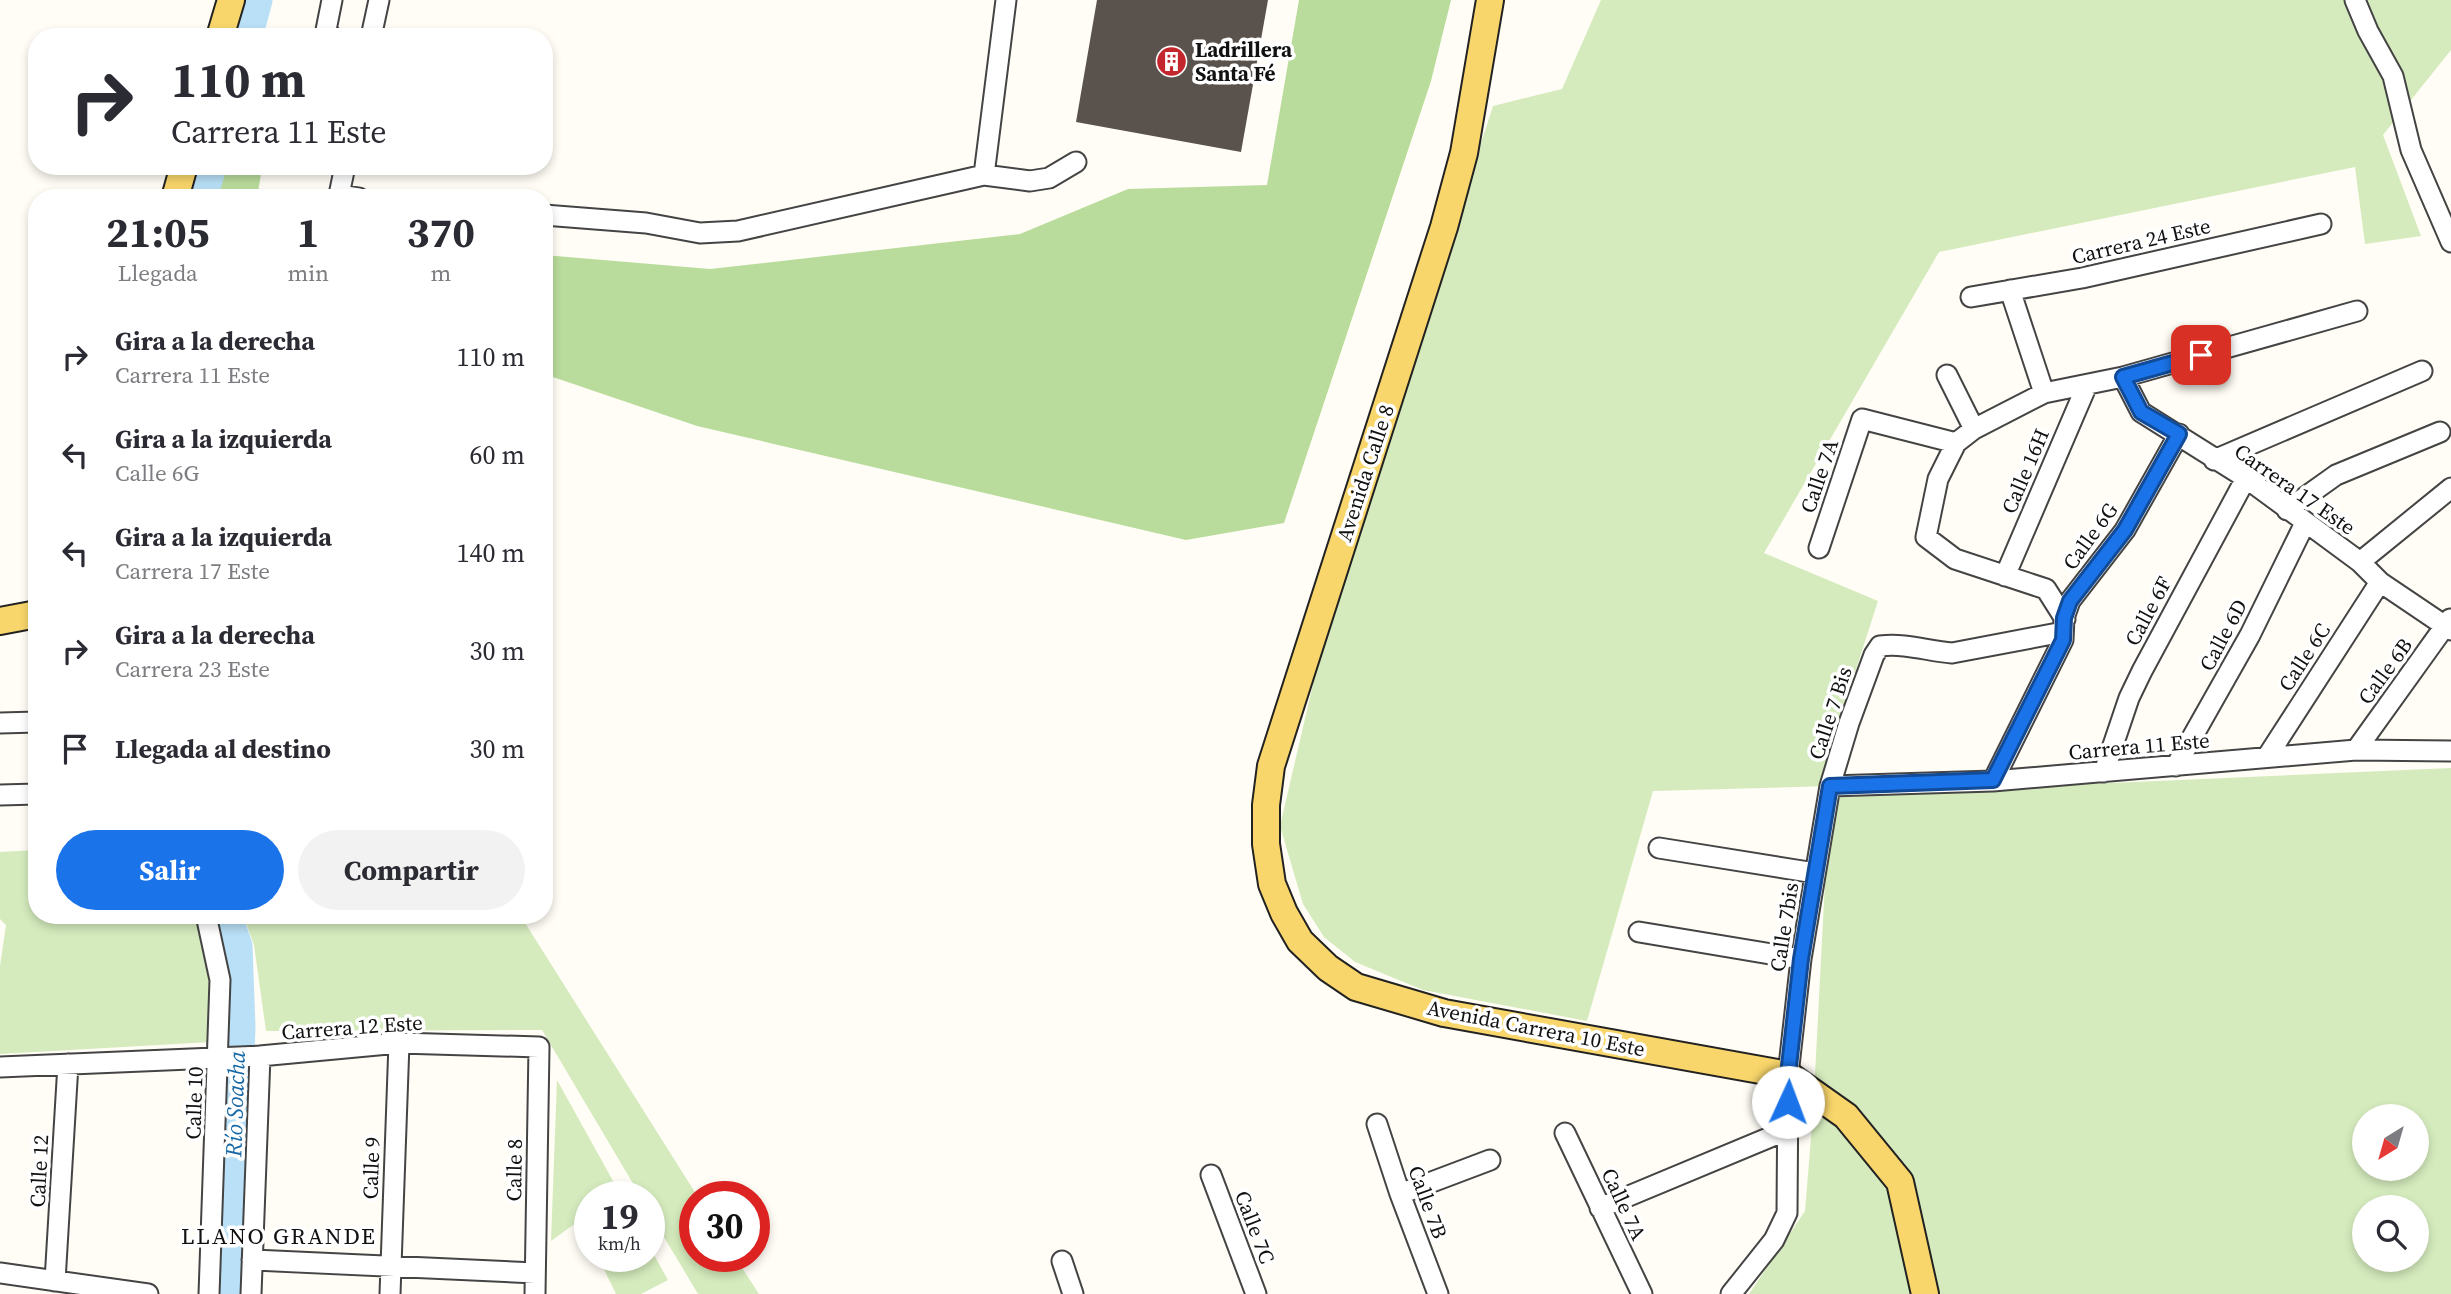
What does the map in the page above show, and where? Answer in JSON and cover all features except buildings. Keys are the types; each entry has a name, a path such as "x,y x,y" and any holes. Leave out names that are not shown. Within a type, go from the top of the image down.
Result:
{"main road":[{"path":"223,28 231,0"},
{"name":"Avenida Calle 8","path":"1300,941 1272,884 1266,844 1266,805 1271,766 1444,227 1464,153 1490,0"},
{"path":"0,621 28,616"},
{"name":"Avenida Carrera 10 Este","path":"1300,941 1328,968 1356,987 1444,1013 1788,1075"},
{"path":"1788,1075 1846,1116 1900,1182 1925,1294"}],"street":[{"path":"327,28 332,0"},
{"path":"373,28 379,0"},
{"path":"984,175 1006,0"},
{"path":"2355,0 2368,32 2393,76 2411,150 2443,204 2451,242"},
{"path":"553,216 646,223 700,233 738,231 984,175 1030,181 1049,178 1076,162"},
{"name":"Carrera 24 Este","path":"1971,297 2082,278 2321,224"},
{"path":"2010,290 2044,393"},
{"path":"2064,625 2046,589 1955,559 1926,537 1938,479 1956,443 1974,429 2044,393 2123,377 2357,311"},
{"path":"2214,460 2422,371"},
{"path":"1947,375 1974,429"},
{"name":"Carrera 17 Este","path":"2123,377 2141,412 2246,478 2360,562 2380,582 2449,625"},
{"name":"Calle 16H","path":"2005,576 2087,386"},
{"name":"Calle 7A","path":"1819,548 1862,419 1956,443"},
{"path":"2287,510 2336,475 2440,432"},
{"name":"Calle 6G","path":"1993,780 2063,640 2070,601 2125,530 2179,434"},
{"name":"Calle 6F","path":"2104,772 2129,698 2142,671 2246,478"},
{"path":"2360,562 2451,488"},
{"name":"Calle 6D","path":"2176,766 2250,635 2305,523"},
{"name":"Calle 6C","path":"2267,757 2380,582"},
{"name":"Calle 7 Bis","path":"1830,786 1849,723 1874,655 1880,646 1928,648 1952,653 2064,625"},
{"name":"Calle 6B","path":"2356,750 2449,625"},
{"path":"0,723 28,722"},
{"name":"Carrera 11 Este","path":"1830,786 1993,780 2356,750 2451,751"},
{"name":"Calle 7bis","path":"1788,1075 1801,959 1830,786"},
{"path":"0,795 28,794"},
{"path":"1659,848 1815,873"},
{"name":"Calle 10","path":"208,924 219,980 221,1058 209,1294"},
{"path":"1639,932 1801,959"},
{"name":"Carrera 12 Este","path":"0,1067 221,1058 399,1044 539,1047"},
{"name":"Calle 9","path":"390,1294 399,1044"},
{"name":"Calle 8","path":"535,1294 539,1047"},
{"path":"251,1294 255,1056"},
{"name":"Calle 12","path":"55,1281 68,1064"},
{"path":"1731,1294 1774,1240 1787,1213 1788,1075"},
{"name":"Calle 7B","path":"1377,1125 1438,1294"},
{"path":"1600,1208 1787,1130"},
{"name":"Calle 7A","path":"1565,1133 1642,1294"},
{"path":"1400,1194 1490,1160"},
{"name":"Calle 7C","path":"1211,1175 1256,1294"},
{"path":"252,1260 535,1273"},
{"path":"1062,1261 1073,1294"},
{"path":"0,1273 148,1294"}],"green space":[{"path":"1299,0 1451,0 1431,81 1284,523 1186,540 697,426 553,377 553,256 710,269 1020,234 1128,189 1267,185"},
{"path":"1601,0 2451,0 2451,50 2383,135 2421,236 2365,244 2355,167 1939,252 1764,553 1878,601 1825,766 1841,795 2451,768 2451,1294 1749,1294 1805,1211 1813,1113 1830,786 1653,791 1587,1021 1423,990 1355,962 1324,937 1303,904 1280,826 1331,607 1493,106 1562,89"},
{"path":"209,175 261,175 258,189 205,189"},
{"path":"28,850 28,924 200,924 211,984 211,1042 0,1054 0,966 6,925 0,919 0,852"},
{"path":"213,924 241,924 249,944 255,1058 248,1294 220,1294 228,1057"},
{"path":"246,924 526,924 688,1181 679,1181 679,1262 665,1239 665,1181 632,1181 542,1030 266,1031 254,945"},
{"path":"557,1080 613,1181 574,1181 574,1224 551,1241"},
{"path":"605,1272 664,1272 668,1280 641,1294 616,1294"},
{"path":"685,1272 745,1272 759,1294 698,1294"}],"waterway":[{"name":"Río Soacha","path":"247,28 255,0"},
{"name":"Río Soacha","path":"203,189 206,175"},
{"name":"Río Soacha","path":"227,924 235,946 238,1027 227,1294"}],"place":[{"name":"Ladrillera Santa Fé","path":"1172,61"}],"district":[{"name":"LLANO GRANDE","path":"279,1236"}],"route":[{"path":"1788,1102 1788,1075 1801,959 1830,786 1993,780 2063,640 2064,618 2070,601 2125,530 2179,434 2141,412 2123,377 2201,355"}]}
